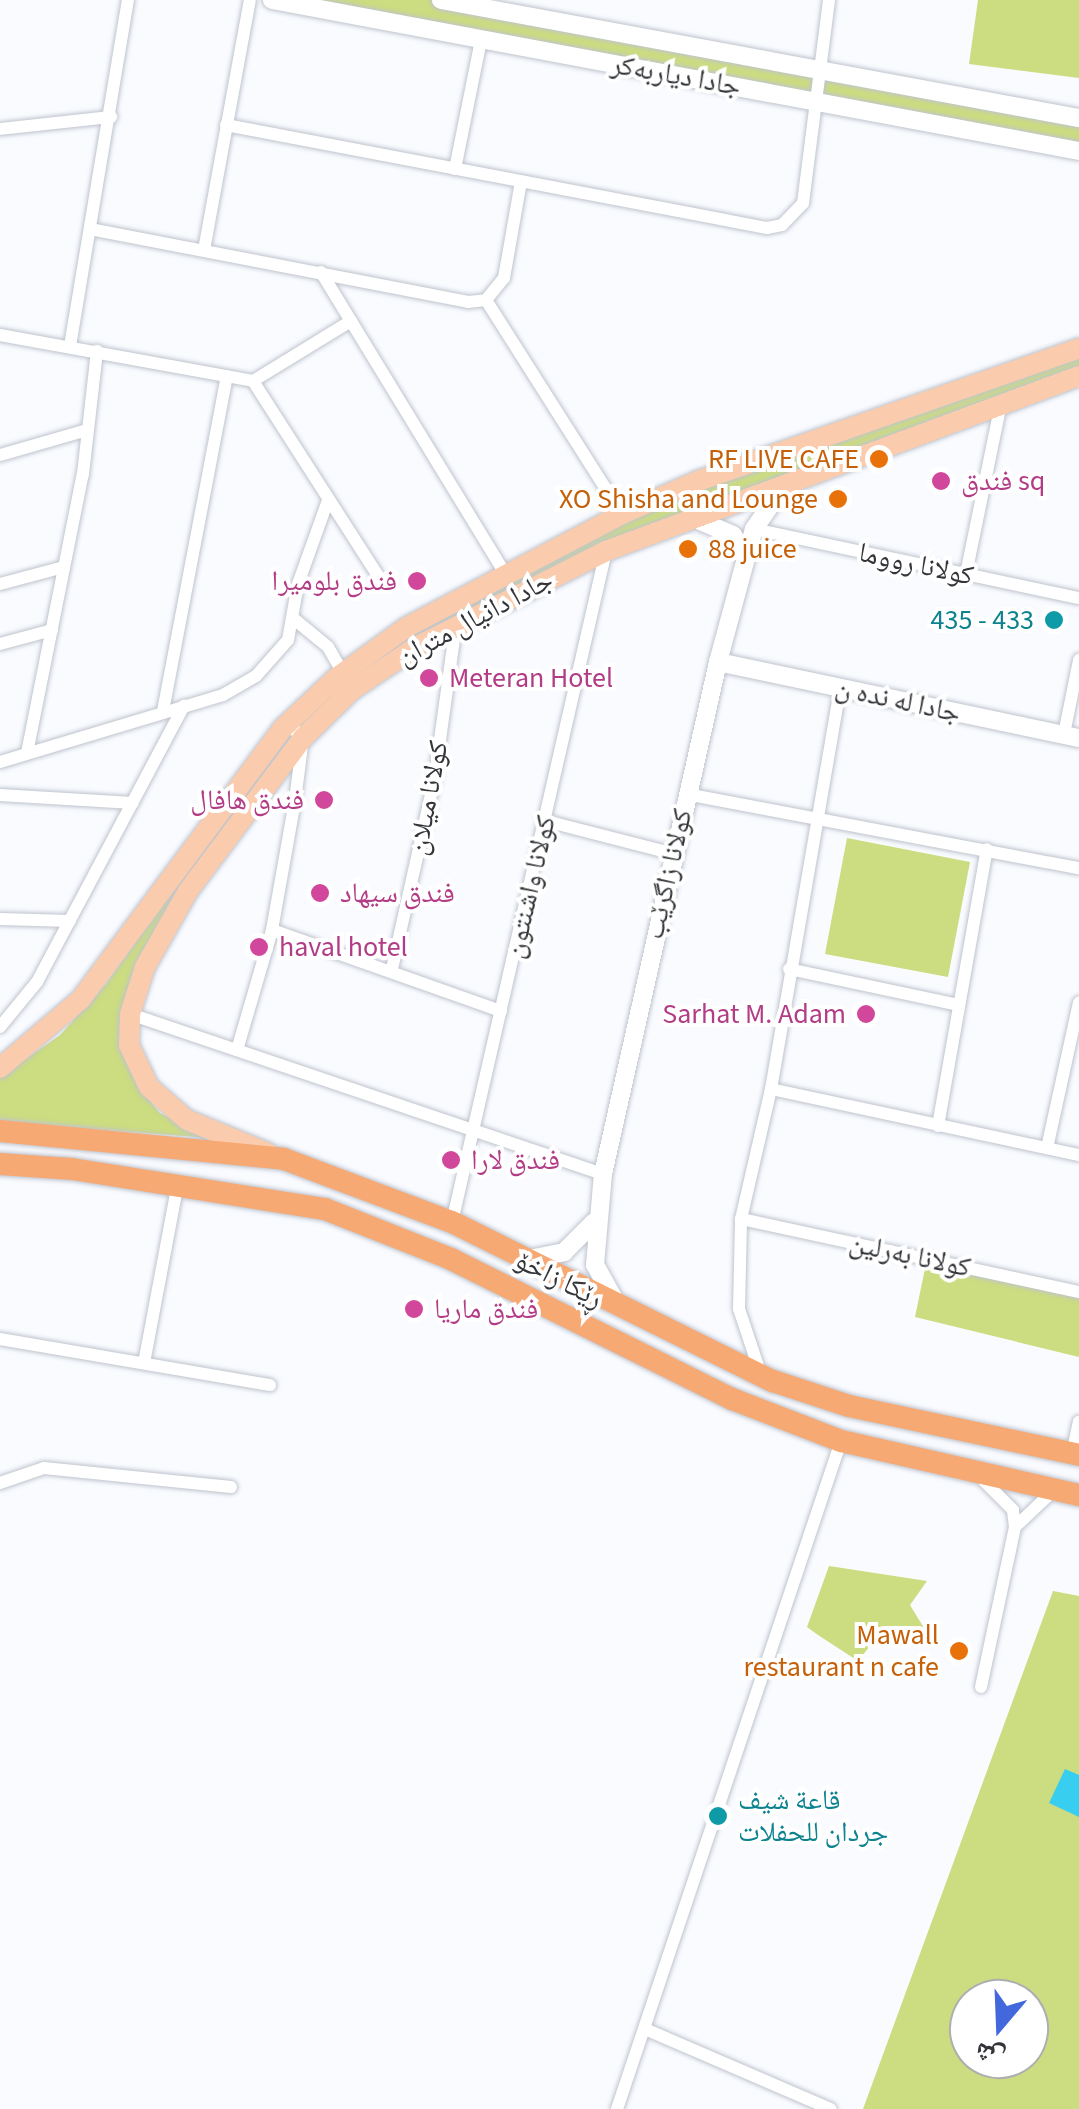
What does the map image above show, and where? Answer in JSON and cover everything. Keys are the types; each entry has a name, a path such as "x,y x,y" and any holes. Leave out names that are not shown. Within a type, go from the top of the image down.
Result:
{"highway":[{"name":"ڕێکا زاخۆ","path":"0,1130 284,1159 452,1222 762,1375 850,1406 1075,1454"},
{"name":"ڕێکا زاخۆ","path":"0,1164 178,1183 325,1209 451,1259 732,1400 841,1441 1052,1492 1079,1495"}],"main road":[{"name":"جادا دیاربه‌كر","path":"272,0 1079,151"},
{"name":"جادا دیاربه‌كر","path":"441,0 523,6 820,72 1079,118"},
{"name":"جادا دانيال متران","path":"284,1159 187,1120 149,1088 129,1046 130,1014 145,967 188,891 296,731 342,673 406,627 622,514 763,455 1079,348"},
{"name":"جادا دانيال متران","path":"0,1068 81,999 224,799 296,731 352,690 456,625 606,551 1079,376"},
{"name":"كولانا زاگرێب","path":"618,1304 594,1266 594,1222 603,1174 671,853 718,662 754,529 785,484"},
{"path":"693,518 733,535 746,559"},
{"name":"جادا له نده ن","path":"718,662 1072,736"},
{"path":"526,1259 564,1252 594,1222"}],"street":[{"path":"70,346 128,0"},
{"path":"204,250 250,0"},
{"path":"226,126 767,228 782,225 803,202 830,0"},
{"path":"455,169 481,40"},
{"path":"0,129 111,117"},
{"path":"90,229 468,302 486,300 504,278 521,182"},
{"path":"320,272 506,574"},
{"path":"486,300 622,514"},
{"path":"0,335 254,381 351,321"},
{"path":"27,753 64,567 97,350"},
{"path":"163,711 226,376"},
{"path":"254,381 381,580"},
{"path":"966,574 1002,402"},
{"path":"0,455 87,430"},
{"path":"0,762 224,695 256,676 282,650 294,618 298,584 328,500"},
{"name":"كولانا رووما","path":"754,529 1079,598"},
{"name":"كولانا واشنتون","path":"452,1222 477,1131 606,551"},
{"path":"0,584 64,567"},
{"path":"294,618 318,636 342,673"},
{"name":"كولانا ميلان","path":"392,969 434,776 456,625"},
{"path":"0,644 52,630"},
{"path":"1072,736 1079,660"},
{"path":"762,1375 739,1310 740,1219 770,1089 840,688"},
{"path":"0,1028 28,997 184,706"},
{"path":"237,1050 272,930 296,731"},
{"path":"686,794 817,815 1079,868"},
{"path":"0,795 134,803"},
{"path":"546,822 671,853"},
{"path":"938,1126 987,849"},
{"path":"0,919 70,921"},
{"path":"272,930 392,969 501,1012"},
{"path":"789,969 959,1005"},
{"path":"1046,1148 1079,1002"},
{"path":"130,1014 603,1174"},
{"path":"770,1089 1079,1155"},
{"path":"144,1363 178,1183"},
{"name":"كولانا بەرلین","path":"740,1219 1079,1292"},
{"path":"0,1338 270,1385"},
{"path":"1075,1454 1079,1422"},
{"path":"616,2109 841,1441"},
{"path":"0,1483 44,1468 231,1487"},
{"path":"969,1472 998,1488 1015,1527"},
{"path":"981,1687 1015,1527 1052,1492"},
{"path":"645,2029 831,2109"}],"green space":[{"path":"273,0 441,0 1079,118 1079,151"},
{"path":"978,0 1079,0 1079,78 969,64"},
{"path":"1079,350 1079,375 774,485 409,648 303,735 291,723 384,646 667,497"},
{"path":"257,772 263,773 258,784 135,966 120,1033 139,1088 160,1113 210,1138 0,1122 0,1077 60,1035 106,984"},
{"path":"847,838 970,862 948,977 825,954"},
{"path":"927,1259 1079,1292 1079,1357 915,1317"},
{"path":"829,1566 927,1581 910,1605 924,1628 870,1646 858,1661 818,1635 807,1627"},
{"path":"1053,1591 1079,1596 1079,2109 863,2109"}],"water":[{"path":"1065,1769 1079,1775 1079,1817 1049,1803"}],"place":[{"name":"RF LIVE CAFE","path":"879,459"},
{"name":"فندق sq","path":"941,481"},
{"name":"XO Shisha and Lounge","path":"838,499"},
{"name":"88 juice","path":"688,549"},
{"name":"فندق بلوميرا","path":"417,581"},
{"name":"435 - 433","path":"1054,620"},
{"name":"Meteran Hotel","path":"429,678"},
{"name":"فندق هافال","path":"324,800"},
{"name":"فندق سيهاد","path":"320,893"},
{"name":"haval hotel","path":"259,947"},
{"name":"Sarhat M. Adam","path":"866,1014"},
{"name":"فندق لارا","path":"451,1160"},
{"name":"فندق ماريا","path":"414,1309"},
{"name":"Mawall restaurant n cafe","path":"959,1651"},
{"name":"قاعة شيف جردان للحفلات","path":"718,1816"}]}
